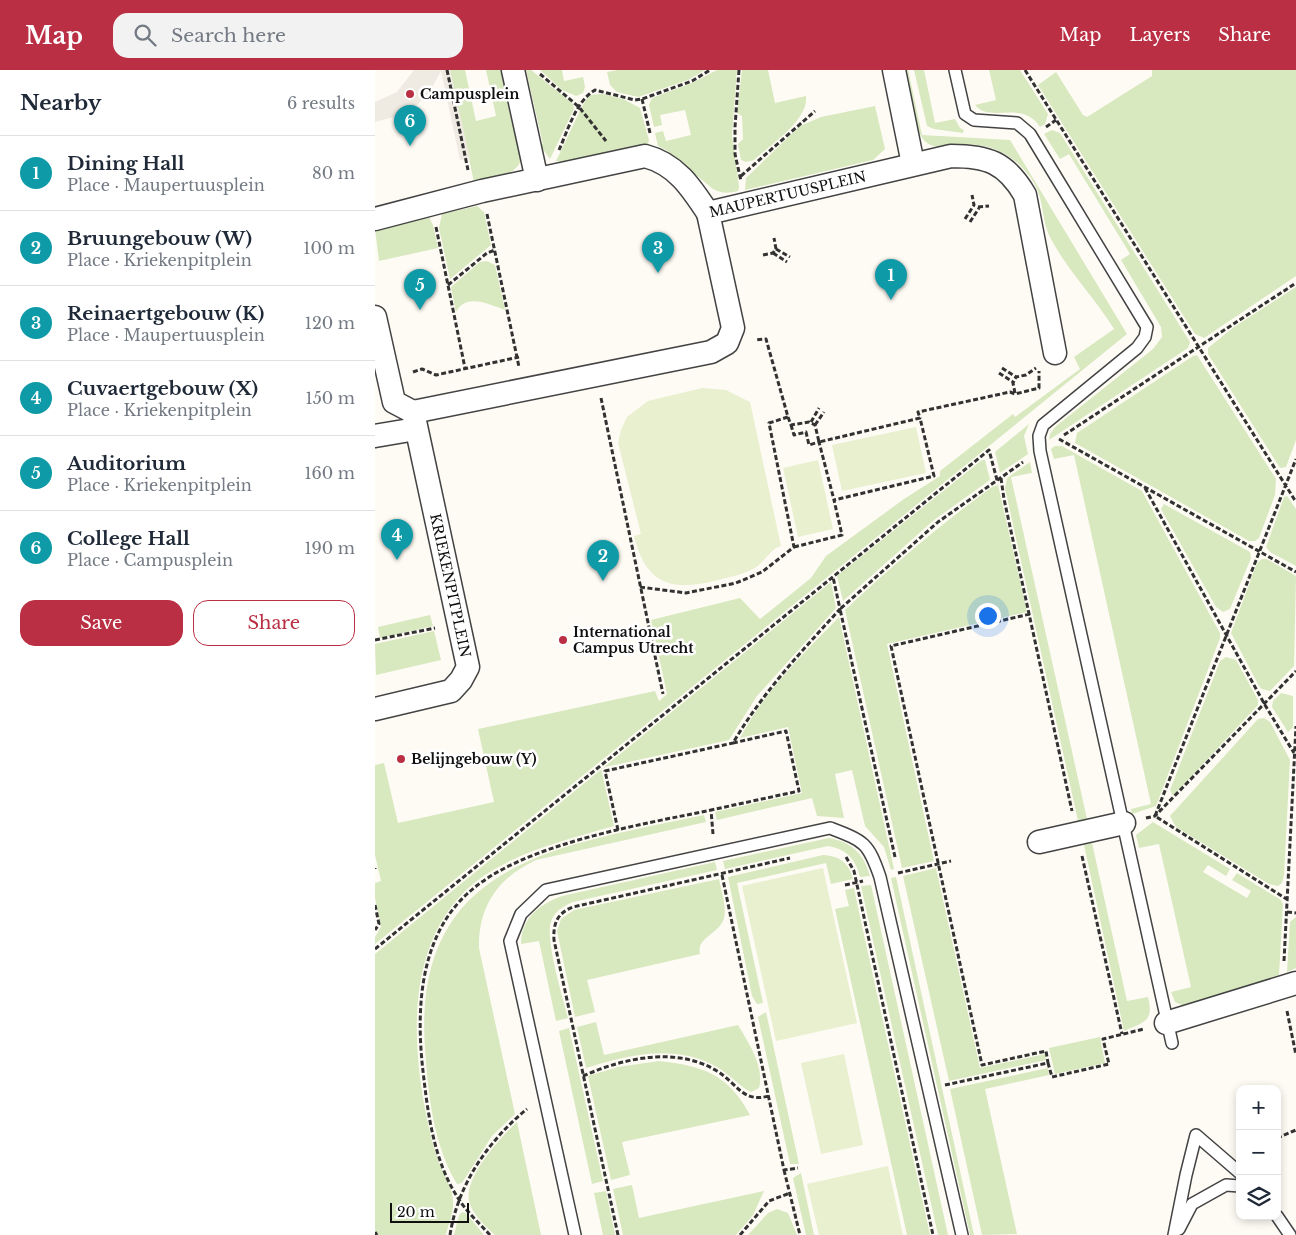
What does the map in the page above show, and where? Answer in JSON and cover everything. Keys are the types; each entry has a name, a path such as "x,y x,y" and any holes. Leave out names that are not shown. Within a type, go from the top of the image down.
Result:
{"street":[{"path":"513,70 541,178"},
{"path":"894,70 913,164"},
{"path":"375,219 478,192 645,156 655,158 667,164 689,184 708,213"},
{"name":"MAUPERTUUSPLEIN","path":"727,343 733,328 708,213 913,164 951,156 972,156 990,160 1005,169 1015,178 1025,195 1047,359"},
{"path":"375,317 394,402 415,421"},
{"path":"375,436 415,421 520,390 711,352 727,343"},
{"name":"KRIEKENPITPLEIN","path":"375,709 451,691 469,668 461,624 415,421"},
{"path":"1039,842 1124,823"},
{"path":"1169,1033 1289,985"}],"lane":[{"path":"955,70 965,114 974,120 1017,122 1030,134 1147,327 1145,337 1137,348 1043,425 1039,436 1040,451 1124,823 1169,1033"},
{"path":"575,1235 510,941 521,914 546,890 830,828 861,840 873,855 880,877 963,1235"},
{"path":"1175,1235 1186,1175 1196,1135 1236,1170"},
{"path":"1175,1235 1192,1204 1226,1185 1236,1186"},
{"path":"1280,1220 1290,1235"}],"path":[{"path":"447,70 495,250 519,357 520,390"},
{"path":"534,70 579,107 600,131 620,162"},
{"path":"541,178 587,94 595,90 635,100 692,81 709,70"},
{"path":"739,70 735,154 741,176 744,204"},
{"path":"1025,70 1296,502"},
{"path":"642,98 655,158"},
{"path":"741,176 815,111"},
{"path":"972,195 974,204 979,208"},
{"path":"431,204 465,368"},
{"path":"965,219 974,204"},
{"path":"970,222 979,208 989,206"},
{"path":"763,255 773,253 776,249 775,238"},
{"path":"776,249 790,257"},
{"path":"448,285 487,252 495,250"},
{"path":"773,253 787,262"},
{"path":"900,882 840,609 938,522 1059,438 1296,283"},
{"path":"727,343 766,339 793,435 806,432 809,445 920,418"},
{"path":"390,378 422,369 436,375 519,357"},
{"path":"834,500 934,476 918,412 1039,388 1047,359"},
{"path":"1002,368 1016,377 1026,375"},
{"path":"999,373 1013,382"},
{"path":"596,375 663,694"},
{"path":"1015,393 1013,382 1016,377"},
{"path":"811,422 819,408"},
{"path":"815,425 824,412"},
{"path":"788,417 769,423 794,547"},
{"path":"640,587 686,594 736,583 762,572 794,547 842,535 815,425 811,422 791,425"},
{"path":"1059,438 1296,572"},
{"path":"375,948 989,450 997,480"},
{"path":"1155,816 1225,634 1296,459"},
{"path":"1001,477 1004,500 1122,1034"},
{"path":"1145,488 1265,705 1295,753"},
{"path":"1030,614 891,646 982,1065 1046,1051 1052,1077 1109,1064 1103,1039 1122,1034 1169,1033"},
{"path":"375,640 461,624"},
{"path":"1124,823 1155,816 1296,671"},
{"path":"1296,726 1287,900 1289,985 1296,1055"},
{"path":"618,830 605,771 733,743"},
{"path":"1155,816 1287,900"},
{"path":"839,853 848,859 854,871 933,1235"},
{"path":"618,1235 554,940 553,931 559,915 573,907 800,856"},
{"path":"375,905 379,924 375,930"},
{"path":"1287,912 1296,913"},
{"path":"583,1076 605,1066 629,1060 677,1058 716,1070 747,1097 756,1099 769,1096"},
{"path":"942,1075 944,1085 1048,1063"},
{"path":"450,1235 459,1201 482,1154 509,1124 544,1095"},
{"path":"1281,1136 1296,1130"},
{"path":"784,1170 800,1235"},
{"path":"740,1235 769,1201 790,1193"}],"green space":[{"path":"450,70 465,70 476,121 496,116 486,70 502,70 522,158 514,170 502,176 474,182"},
{"path":"526,70 531,70 573,104 574,109 550,159 540,145 543,144"},
{"path":"540,70 562,70 564,81 583,77 585,87 583,93 576,96 562,90"},
{"path":"618,70 705,70 688,80 638,97 617,92 610,85 607,72"},
{"path":"717,70 737,70 732,135 739,187 738,191 729,193 713,189 666,150 658,146 655,133 663,131 666,141 691,135 685,110 660,115 662,125 654,127 649,105 652,98 692,83"},
{"path":"742,70 768,70 775,103 806,96 802,114 795,123 754,160 746,162 741,160 738,144 743,139 742,116 737,113"},
{"path":"905,70 908,70 922,135 1010,140 1127,334 375,944 375,937 381,927 375,898 375,883 381,881 375,855 375,765 384,763 398,823 494,802 478,729 655,691 659,701 667,694 651,620 740,598 760,619 811,578 826,556 904,499 940,476 940,471 1013,414 1015,417 1080,369 1074,357 1114,329 1065,262 1051,239 1047,231 1037,189 1026,172 1010,157 998,150 977,145 939,147 932,146 926,142 921,136 915,122"},
{"path":"914,70 924,70 935,123 955,119 960,128 964,130 963,133 934,129 927,126"},
{"path":"989,70 1020,70 1048,114 1045,124 1040,127 1033,119 1024,114 989,113 975,105 996,100"},
{"path":"1152,70 1296,70 1296,276 1204,338 1195,334 1038,85 1056,72 1083,115 1087,117 1152,76"},
{"path":"603,94 623,99 640,108 649,140 648,144 567,162 556,161 588,97"},
{"path":"875,106 885,149 873,160 745,190 746,178 800,126 821,117"},
{"path":"1052,130 1060,133 1190,342 1188,348 1049,440 1050,434 1055,427 1153,349 1162,337 1161,327 1121,260 1130,254 1069,154 1060,159 1044,134"},
{"path":"477,206 484,212 491,245 450,279 439,228 442,214"},
{"path":"429,217 433,225 438,248 379,261 375,229"},
{"path":"487,261 495,265 505,310 485,303 471,301 460,306 456,312 451,287 480,262"},
{"path":"1296,287 1296,440 1286,467 1280,468 1208,354 1208,348 1234,327"},
{"path":"1197,355 1276,479 1275,495 1259,538 1255,541 1249,541 1075,443 1077,433"},
{"path":"702,388 726,390 750,402 781,546 755,568 746,572 702,584 674,584 663,581 654,575 639,552 634,536 641,534 618,443 627,417 648,401"},
{"path":"1029,424 1024,436 1028,454 1000,473 995,452"},
{"path":"916,427 926,473 842,491 832,445"},
{"path":"1055,446 1062,446 1142,491 1220,633 1220,638 1156,806 1132,814 1131,809 1151,804 1074,455 1054,459 1051,449"},
{"path":"818,460 833,529 798,537 783,468"},
{"path":"982,460 985,460 990,480 934,520 843,601 837,576"},
{"path":"1030,462 1032,473 1011,477 1087,819 1078,821 1005,488 1007,478"},
{"path":"998,485 1027,612 887,644 934,861 902,868 845,610 935,531 992,487"},
{"path":"1287,496 1296,509 1296,566 1270,552 1266,547 1284,497"},
{"path":"1164,504 1250,552 1251,558 1230,609 1223,612 1216,607 1161,509"},
{"path":"1262,559 1267,559 1296,576 1294,666 1270,691 1259,686 1231,633 1257,563"},
{"path":"831,582 836,608 757,696 729,740 604,767"},
{"path":"430,615 433,626 380,638 378,627"},
{"path":"839,617 894,869 891,870 884,847 865,826 852,770 835,774 844,818 817,816 812,798 717,820 715,812 802,793 788,727 740,738 773,689"},
{"path":"434,631 441,660 376,675 375,644"},
{"path":"1226,657 1236,660 1258,700 1258,705 1173,796 1170,790 1220,661"},
{"path":"1281,693 1293,696 1293,727 1288,732 1272,707 1273,701"},
{"path":"1264,718 1270,722 1290,760 1284,875 1282,883 1278,886 1269,884 1176,827 1170,816 1258,719"},
{"path":"601,769 614,826 552,844 507,862 464,892 443,918 429,948 421,981 417,1015 417,1051 428,1125 439,1163 452,1192 452,1214 446,1235 378,1235 375,1230 375,954"},
{"path":"704,815 706,822 536,860 511,875 493,895 482,919 479,948 515,1114 492,1136 462,1183 457,1184 442,1152 433,1118 425,1048 427,985 443,937 470,900 506,873 549,853 598,838"},
{"path":"1153,822 1230,869 1226,876 1208,865 1203,872 1247,898 1251,891 1232,880 1237,873 1281,900 1283,904 1279,975 1189,1008 1175,1002 1171,992 1191,987 1159,844 1139,848 1136,835"},
{"path":"829,838 844,843 856,850 864,861 870,876 860,877 856,865 850,856 835,847 828,846 725,869 723,861"},
{"path":"1092,843 1127,1001 1148,997 1150,1005 1149,1016 1146,1020 1124,1031 1084,845"},
{"path":"823,855 843,861 853,879 831,884 826,863 737,883 763,1003 757,1004 752,996 728,877"},
{"path":"715,862 717,870 573,902 562,907 557,912 551,922 550,942 568,1018 556,1021 539,941 521,944 524,927 533,913 546,903 562,896"},
{"path":"823,868 857,1023 776,1041 742,886"},
{"path":"936,868 980,1068 1045,1054 1046,1060 949,1081 903,876"},
{"path":"896,877 974,1235 970,1235 891,878"},
{"path":"719,879 724,904 724,918 718,928 701,943 700,954 587,980 595,1012 575,1017 557,931 561,919 574,910"},
{"path":"871,885 948,1235 938,1235 861,886"},
{"path":"854,888 930,1235 907,1235 835,909 849,906 845,890"},
{"path":"1296,917 1296,968 1287,972 1290,922"},
{"path":"766,1012 799,1164 790,1164 758,1017"},
{"path":"596,1022 604,1055 738,1025 758,1063 760,1072 759,1088 751,1092 718,1067 698,1059 666,1053 618,1059 586,1068 577,1027"},
{"path":"569,1028 603,1181 592,1184 559,1031"},
{"path":"1100,1037 1105,1063 1055,1074 1049,1048"},
{"path":"844,1054 863,1145 821,1154 801,1063"},
{"path":"659,1061 689,1066 713,1074 733,1090 750,1115 622,1142 630,1175 611,1180 588,1076 618,1067"},
{"path":"1048,1068 1049,1075 985,1089 1017,1234 982,1235 950,1089"},
{"path":"517,1122 541,1235 495,1235 476,1215 469,1201 469,1191 478,1169 493,1147"},
{"path":"888,1166 903,1235 819,1235 807,1184"},
{"path":"801,1173 814,1235 806,1235 793,1178"},
{"path":"632,1185 639,1218 764,1191 753,1215 736,1235 623,1235 613,1189"},
{"path":"606,1191 615,1235 603,1235 594,1193"},
{"path":"777,1209 788,1213 797,1235 748,1235 768,1213"},
{"path":"462,1212 466,1213 484,1235 454,1235 459,1215"}],"shaded area":[{"name":"Campusplein","path":"414,70 450,70 470,159 460,160 441,71 430,91 418,104 398,116 375,122 375,102 397,92"}],"place":[{"name":"Campusplein","path":"410,94"},
{"name":"College Hall","path":"410,146"},
{"name":"Reinaertgebouw (K)","path":"658,273"},
{"name":"Dining Hall","path":"891,300"},
{"name":"Auditorium","path":"420,310"},
{"name":"Cuvaertgebouw (X)","path":"397,560"},
{"name":"Bruungebouw (W)","path":"603,581"},
{"name":"International Campus Utrecht","path":"563,640"},
{"name":"Belijngebouw (Y)","path":"401,759"}]}
